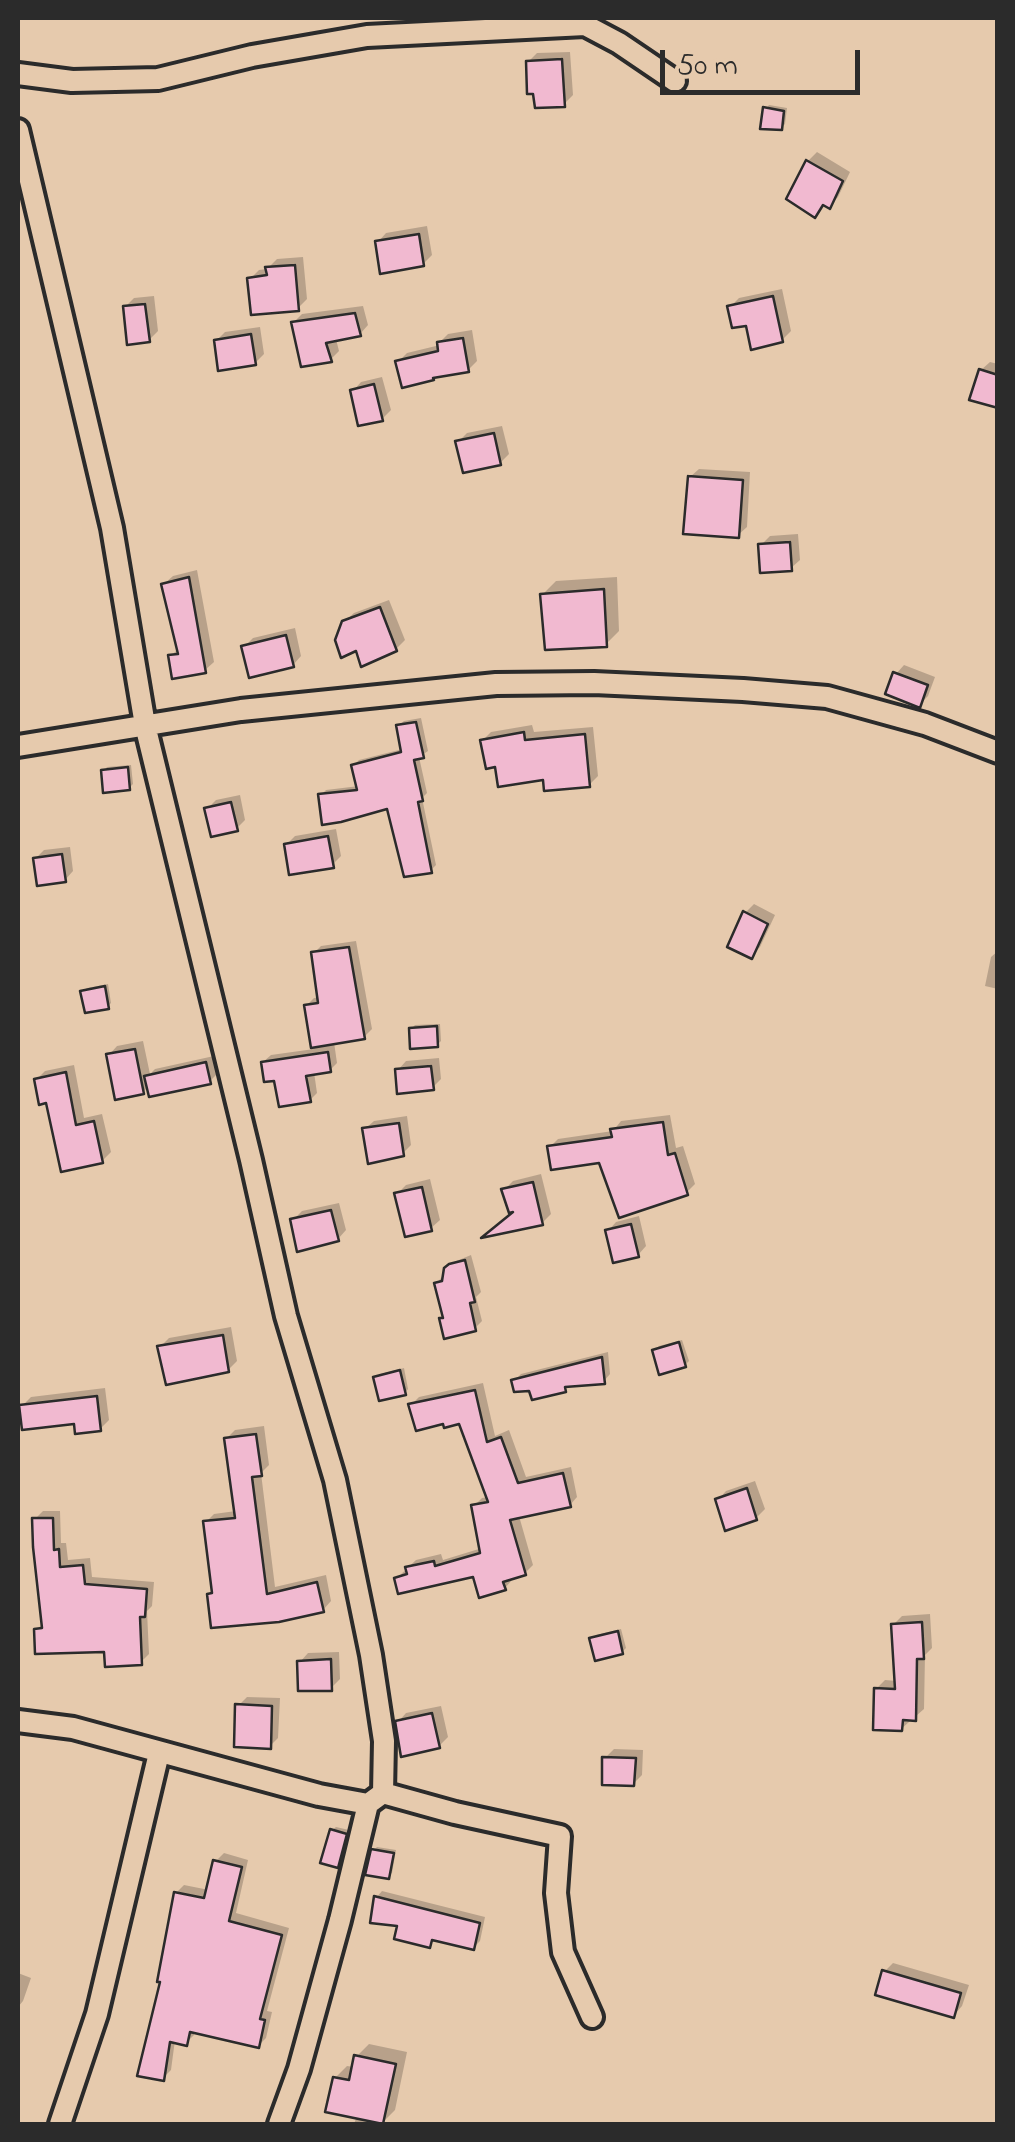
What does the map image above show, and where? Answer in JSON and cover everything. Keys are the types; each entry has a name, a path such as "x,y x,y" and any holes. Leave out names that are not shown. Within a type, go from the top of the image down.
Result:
{"street":[{"path":"18,74 72,81 158,79 252,56 367,36 585,26 619,43 675,81"},
{"path":"18,130 112,528 145,725 286,1316 335,1480 384,1741 376,1798 304,2051 279,2124"},
{"path":"18,746 241,710 496,684 594,682 828,697 925,724 998,752"},
{"path":"18,1721 73,1728 319,1795 376,1798 560,1836 556,1893 563,1952 592,2017"},
{"path":"60,2124 97,2014 159,1753"}],"building":[{"path":"562,59 565,107 535,108 533,94 527,94 526,61"},
{"path":"763,107 784,111 782,130 760,129"},
{"path":"806,160 843,181 830,209 823,205 815,218 786,199"},
{"path":"419,234 424,266 380,274 375,241"},
{"path":"295,265 299,311 251,315 247,278 267,275 265,267"},
{"path":"773,296 783,342 751,350 746,326 732,328 727,306"},
{"path":"145,304 150,342 127,345 123,306"},
{"path":"355,313 361,336 326,343 332,362 301,367 291,322"},
{"path":"251,334 256,365 218,371 214,340"},
{"path":"463,338 469,372 402,388 395,361 438,351 437,342"},
{"path":"979,369 998,375 998,408 969,400"},
{"path":"374,384 383,421 358,426 350,390"},
{"path":"494,433 501,465 463,473 455,441"},
{"path":"688,476 743,480 739,538 683,534"},
{"path":"790,542 792,571 760,573 758,544"},
{"path":"189,577 206,673 172,679 168,655 178,654 161,584"},
{"path":"604,589 607,647 545,650 540,594"},
{"path":"380,607 397,651 361,667 356,651 341,658 335,640 342,621"},
{"path":"286,635 294,667 249,678 241,646"},
{"path":"893,672 928,685 920,708 885,694"},
{"path":"416,722 424,758 414,760 423,801 418,802 432,873 404,877 387,809 322,825 318,794 357,790 351,765 401,752 396,725"},
{"path":"524,732 525,740 585,734 590,787 544,791 543,780 498,787 495,767 486,769 480,740"},
{"path":"128,767 130,790 103,793 101,770"},
{"path":"231,802 238,831 211,837 204,808"},
{"path":"328,836 334,868 289,875 284,844"},
{"path":"62,854 66,882 37,886 33,858"},
{"path":"743,911 768,924 752,959 727,947"},
{"path":"349,947 365,1039 311,1048 304,1005 318,1003 311,952"},
{"path":"105,986 109,1009 85,1013 80,991"},
{"path":"437,1026 438,1047 410,1049 409,1028"},
{"path":"135,1049 144,1094 115,1100 106,1054"},
{"path":"328,1052 331,1072 306,1076 311,1102 279,1107 274,1081 264,1082 261,1062"},
{"path":"206,1062 211,1084 149,1097 144,1076"},
{"path":"431,1066 434,1090 397,1094 395,1069"},
{"path":"66,1072 76,1125 94,1121 103,1163 61,1172 46,1103 39,1105 34,1079"},
{"path":"663,1122 668,1155 675,1153 688,1195 619,1218 599,1163 551,1170 547,1146 612,1137 610,1129"},
{"path":"399,1123 404,1156 368,1164 362,1128"},
{"path":"533,1182 543,1225 481,1238 513,1212 509,1213 501,1189"},
{"path":"422,1187 432,1231 405,1237 394,1193"},
{"path":"331,1210 339,1241 297,1252 290,1219"},
{"path":"631,1224 639,1257 613,1263 605,1230"},
{"path":"465,1260 475,1302 470,1303 476,1331 444,1339 434,1283 442,1281 444,1268 449,1264"},
{"path":"223,1335 229,1372 166,1385 157,1346"},
{"path":"679,1342 686,1367 659,1375 652,1350"},
{"path":"602,1357 605,1384 565,1387 566,1392 532,1400 529,1391 514,1392 511,1380"},
{"path":"400,1370 406,1395 379,1401 373,1377"},
{"path":"475,1390 487,1442 501,1437 518,1483 563,1473 571,1507 510,1520 526,1575 503,1582 506,1590 479,1598 473,1577 398,1594 394,1578 407,1574 405,1567 434,1561 435,1566 480,1553 471,1505 488,1502 459,1424 416,1431 408,1404"},
{"path":"97,1396 101,1431 75,1434 74,1424 22,1430 19,1405"},
{"path":"256,1434 262,1476 252,1477 267,1594 317,1582 324,1612 279,1622 211,1628 207,1594 212,1593 203,1521 235,1518 224,1438"},
{"path":"747,1488 757,1520 725,1531 715,1499"},
{"path":"32,1518 53,1518 54,1550 59,1549 60,1567 83,1565 85,1584 147,1589 145,1617 140,1617 142,1665 105,1667 104,1652 35,1654 34,1629 42,1628"},
{"path":"922,1622 924,1659 917,1659 916,1721 903,1720 902,1731 873,1730 874,1688 895,1689 891,1624"},
{"path":"618,1631 623,1654 595,1661 589,1638"},
{"path":"331,1659 332,1691 298,1691 297,1661"},
{"path":"235,1704 272,1706 271,1749 234,1747"},
{"path":"432,1713 440,1748 401,1757 395,1721"},
{"path":"602,1757 636,1758 634,1786 602,1785"},
{"path":"330,1829 347,1834 338,1868 320,1863"},
{"path":"371,1849 394,1853 389,1879 365,1875"},
{"path":"213,1860 242,1867 229,1921 282,1935 260,2019 265,2020 259,2048 190,2032 187,2046 170,2042 164,2081 137,2076 160,1982 174,1892 204,1898"},
{"path":"374,1896 480,1923 474,1950 432,1940 430,1948 394,1939 397,1926 370,1923"},
{"path":"882,1970 961,1993 954,2018 875,1995"},
{"path":"354,2055 396,2064 383,2124 325,2112 333,2077 349,2080"}]}
